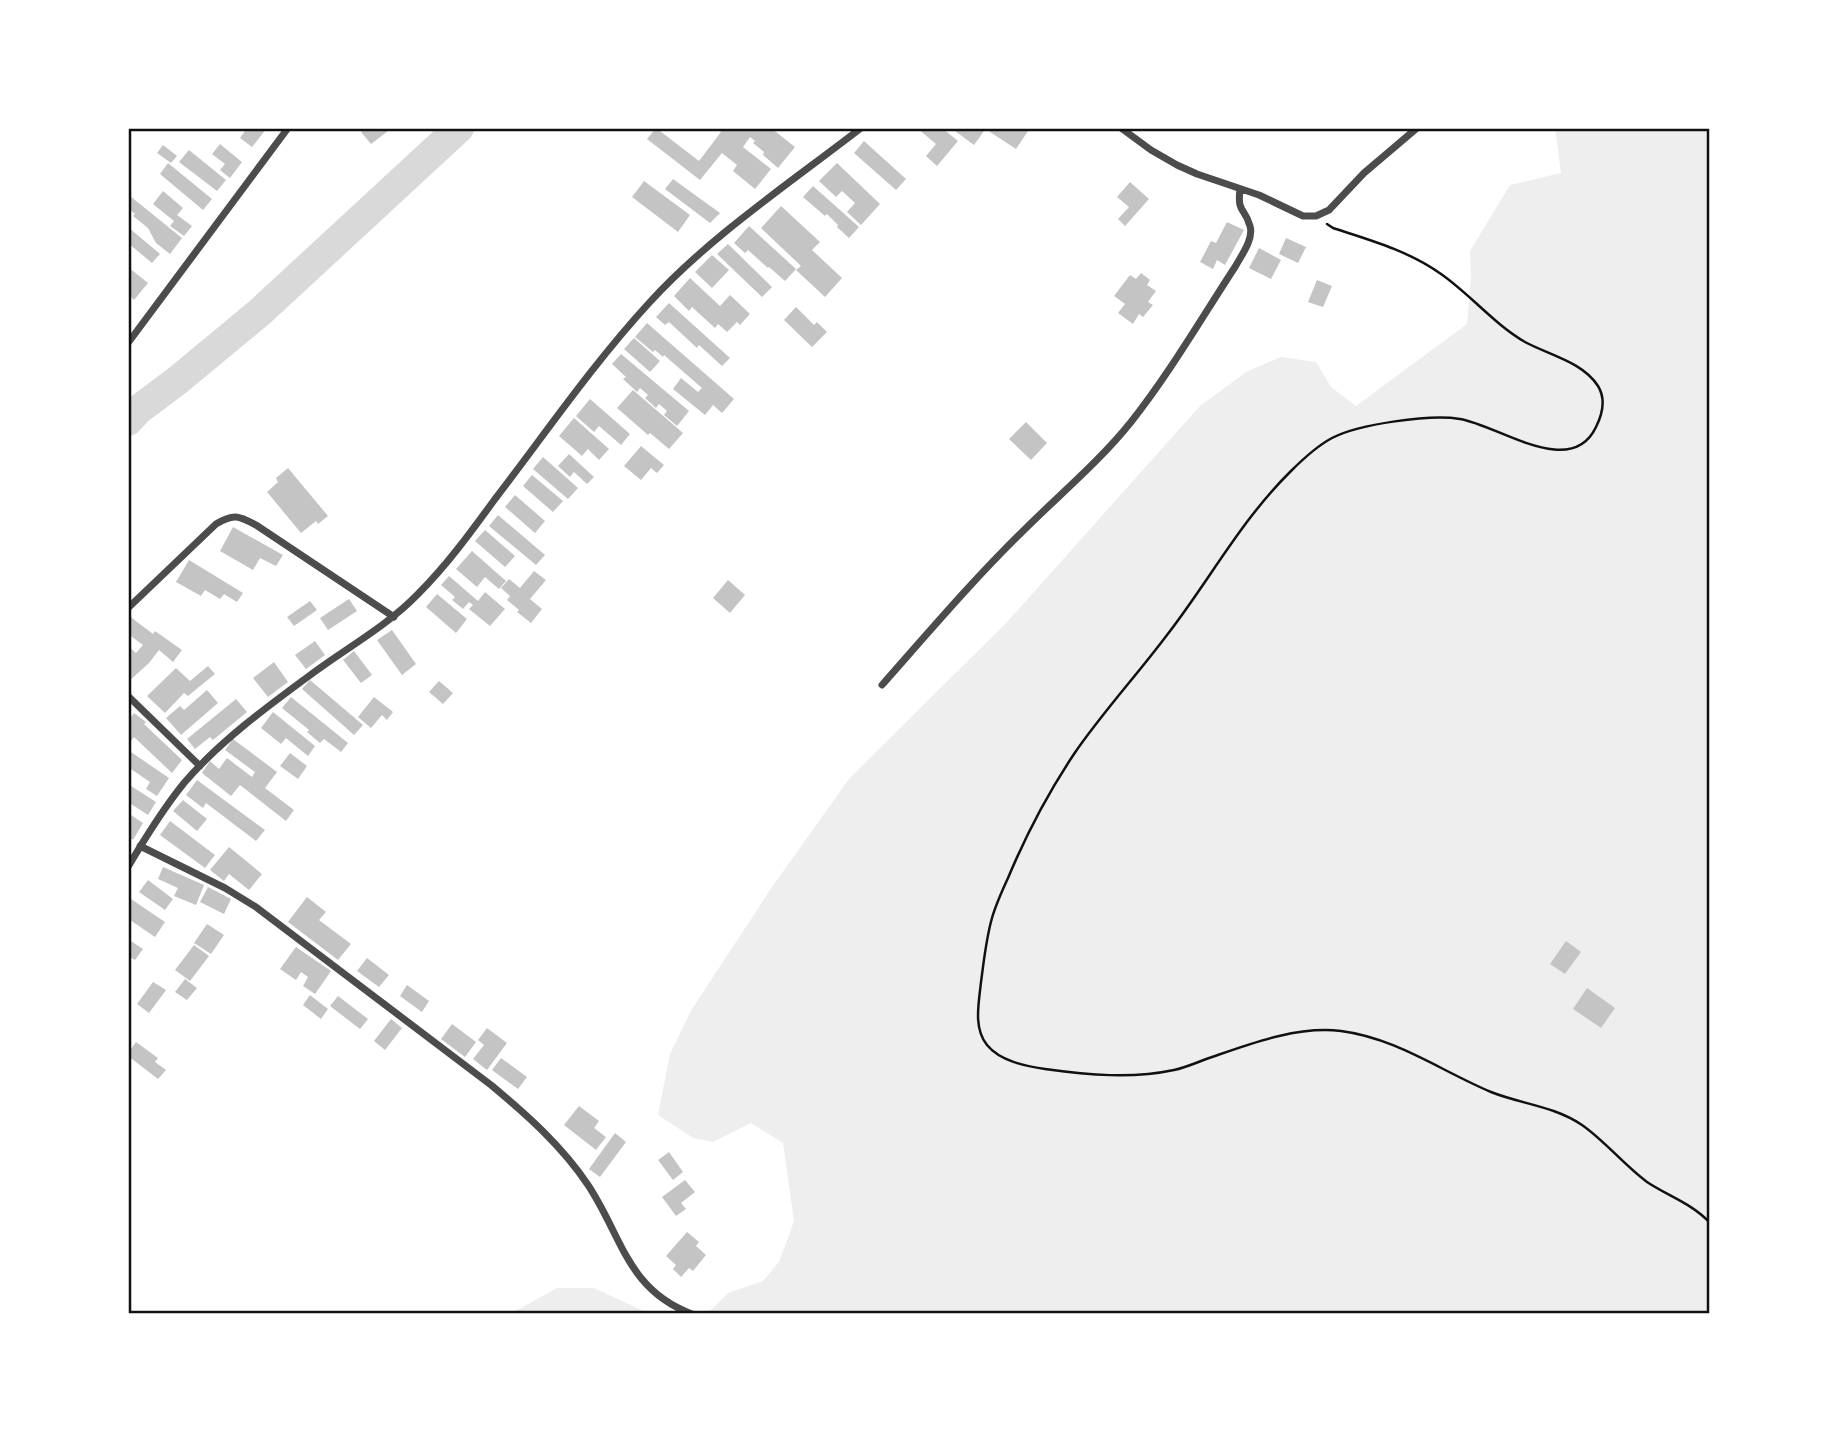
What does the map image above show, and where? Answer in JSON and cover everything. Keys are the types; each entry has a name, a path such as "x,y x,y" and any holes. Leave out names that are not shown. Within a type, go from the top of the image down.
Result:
{"street":[{"path":"128,343 288,128"},
{"path":"128,867 165,807 200,766 292,688 394,617 443,567 587,378 647,305 674,277 724,234 861,128"},
{"path":"1121,128 1177,165 1267,198 1303,216 1315,216 1329,210 1364,173 1417,128"},
{"path":"882,685 951,606 1022,532 1104,453 1152,394 1246,247 1251,233 1250,225 1238,202 1240,189"},
{"path":"128,608 216,524 237,516 256,525 394,617"},
{"path":"128,695 200,766"},
{"path":"140,846 225,888 256,907 491,1085 547,1136 587,1184 633,1267 650,1290 662,1300 692,1314"}],"path":[{"path":"1315,216 1333,228 1408,253 1471,297 1497,323 1524,341 1582,370 1597,384 1603,398 1595,430 1586,443 1574,449 1552,450 1527,444 1462,419 1432,417 1360,427 1332,438 1306,456 1271,491 1235,538 1167,635 1075,752 1040,808 993,912 986,944 978,1018 983,1041 995,1052 1013,1062 1033,1068 1123,1076 1180,1069 1288,1034 1315,1030 1364,1035 1402,1048 1497,1094 1542,1106 1580,1123 1646,1181 1702,1214 1710,1223"}],"shaded area":[{"path":"1555,128 1710,128 1710,1314 697,1314 711,1310 728,1293 763,1281 779,1262 794,1221 783,1143 751,1123 713,1142 693,1138 658,1115 670,1054 692,1009 772,887 849,779 1007,622 1200,406 1246,372 1281,357 1316,362 1331,387 1356,406 1467,324 1471,278 1470,251 1510,185 1561,173"},
{"path":"557,1288 594,1288 650,1314 510,1314"}],"building":[{"path":"247,128 267,128 252,147 240,138"},
{"path":"366,128 392,128 371,144 361,132"},
{"path":"656,128 699,161 721,132 716,128 771,128 795,147 778,168 763,155 764,152 750,137 743,147 771,169 755,189 733,171 737,165 722,153 700,180 647,139"},
{"path":"917,128 942,128 958,141 937,166 926,156 936,144"},
{"path":"951,128 980,128 984,131 974,145"},
{"path":"1030,128 1016,149 987,130"},
{"path":"864,141 906,179 896,190 854,153"},
{"path":"220,144 242,162 230,178 220,170 225,164 212,154"},
{"path":"163,145 177,156 171,163 157,153"},
{"path":"189,150 226,180 217,191 179,162"},
{"path":"168,163 212,199 203,210 160,174"},
{"path":"837,163 880,204 861,225 847,212 855,203 842,191 836,197 819,181"},
{"path":"673,179 720,213 710,223 665,189"},
{"path":"644,181 690,215 678,232 632,197"},
{"path":"1130,182 1149,199 1125,226 1118,219 1129,207 1117,197"},
{"path":"813,186 859,227 849,238 827,214 825,216 803,197"},
{"path":"163,191 183,208 177,215 192,226 184,236 170,226 174,221 153,204"},
{"path":"130,196 182,238 170,254 156,243 148,228 133,216 135,214 128,208"},
{"path":"781,206 820,242 812,250 842,278 825,297 796,270 801,266 761,228"},
{"path":"1227,222 1244,230 1225,265 1217,260 1213,269 1200,262 1211,241 1216,243"},
{"path":"749,226 796,269 785,281 748,250 745,253 734,243"},
{"path":"128,227 160,254 152,263 128,243"},
{"path":"1286,238 1306,247 1298,263 1279,254"},
{"path":"728,244 772,287 762,297 717,254"},
{"path":"1259,248 1281,260 1271,279 1249,268"},
{"path":"712,255 729,270 712,288 695,272"},
{"path":"128,267 148,283 134,300 128,294"},
{"path":"1141,273 1150,280 1147,285 1156,291 1148,302 1153,305 1143,317 1139,314 1133,324 1118,313 1125,304 1114,296 1130,275 1136,279"},
{"path":"690,278 720,306 730,295 750,314 740,325 737,322 727,332 718,324 715,328 692,307 689,311 674,296"},
{"path":"1317,280 1332,286 1323,307 1308,302"},
{"path":"669,303 730,358 722,366 699,345 697,348 669,322 665,325 656,317"},
{"path":"796,307 814,325 817,322 827,332 812,347 784,320"},
{"path":"647,323 734,399 722,413 713,405 705,415 673,389 681,378 698,392 702,388 664,355 663,357 655,350 653,352 635,337"},
{"path":"634,338 660,361 650,372 624,349"},
{"path":"621,354 689,411 677,426 664,415 667,411 659,404 656,408 645,398 648,395 640,388 637,392 623,379 626,377 612,364"},
{"path":"633,390 683,433 669,449 617,408"},
{"path":"590,399 630,434 621,445 599,426 594,432 576,416"},
{"path":"574,418 609,449 599,460 588,449 582,456 559,436"},
{"path":"1026,422 1047,443 1031,460 1009,439"},
{"path":"641,446 664,465 657,473 651,468 641,480 624,466"},
{"path":"569,454 594,477 587,484 574,472 570,477 558,466"},
{"path":"543,457 578,488 568,499 533,469"},
{"path":"288,468 328,516 318,524 316,521 301,533 267,492 278,482 276,478"},
{"path":"532,475 563,501 553,512 523,486"},
{"path":"515,495 545,521 535,533 505,507"},
{"path":"498,515 545,555 536,565 489,526"},
{"path":"233,527 283,555 276,566 260,558 253,570 220,551"},
{"path":"485,530 515,556 505,567 475,541"},
{"path":"472,551 506,581 499,589 485,577 477,587 456,569"},
{"path":"189,560 243,593 237,602 224,594 220,599 205,590 201,596 176,582"},
{"path":"534,571 546,580 530,599 542,609 531,623 517,612 519,610 507,600 510,596 501,588 509,579 520,588"},
{"path":"449,576 478,601 485,592 505,609 490,626 469,609 473,605 469,602 463,609 452,600 455,597 441,585"},
{"path":"728,580 745,595 730,613 713,598"},
{"path":"437,594 467,619 456,633 426,607"},
{"path":"349,599 357,611 328,630 320,618"},
{"path":"310,601 317,610 294,626 287,617"},
{"path":"128,615 153,634 155,631 182,650 173,662 159,650 128,682 128,646 136,653 143,645 128,634"},
{"path":"392,630 416,664 402,675 377,640"},
{"path":"315,641 325,655 306,669 295,655"},
{"path":"354,651 372,675 361,683 343,660"},
{"path":"274,662 288,682 268,697 253,678"},
{"path":"208,666 215,674 188,696 184,693 165,713 147,696 176,668 190,681"},
{"path":"310,680 363,725 354,735 302,689"},
{"path":"439,681 453,693 443,704 429,692"},
{"path":"207,690 218,703 181,735 166,718 180,706 184,710"},
{"path":"291,697 348,743 341,752 324,739 320,743 307,732 309,730 282,708"},
{"path":"374,697 393,712 387,720 382,715 371,728 358,717"},
{"path":"236,699 247,712 213,740 210,737 195,749 187,739"},
{"path":"273,712 315,746 308,756 286,738 281,744 261,728"},
{"path":"134,713 182,760 172,773 134,737 128,745 128,722"},
{"path":"233,739 277,772 265,788 294,810 286,821 240,785 231,796 202,773 210,761 219,769 227,758 252,777 255,772 225,750"},
{"path":"128,750 169,778 157,796 146,789 150,782 128,767"},
{"path":"290,753 307,766 298,779 280,766"},
{"path":"197,780 265,830 256,841 206,803 203,808 186,795"},
{"path":"128,784 156,802 148,815 128,802"},
{"path":"183,800 207,819 197,831 173,811"},
{"path":"128,813 143,823 133,840 128,836"},
{"path":"170,821 215,855 205,868 160,835"},
{"path":"229,847 262,874 249,890 229,874 224,881 210,870"},
{"path":"163,867 204,885 196,905 174,896 178,888 158,879"},
{"path":"148,880 173,899 165,910 139,892"},
{"path":"208,887 231,899 224,914 200,902"},
{"path":"128,897 165,922 155,937 130,920 128,924"},
{"path":"307,897 326,912 319,920 351,944 338,960 288,922"},
{"path":"207,924 224,935 211,954 194,943"},
{"path":"128,939 143,949 135,960 128,956"},
{"path":"1566,941 1581,952 1565,974 1550,964"},
{"path":"194,945 209,956 190,981 175,970"},
{"path":"296,947 331,971 315,994 303,986 308,977 301,972 296,980 280,969"},
{"path":"367,958 389,975 379,987 357,971"},
{"path":"185,979 197,988 187,1000 175,992"},
{"path":"153,982 166,990 149,1013 137,1004"},
{"path":"407,985 429,1001 422,1012 400,996"},
{"path":"1587,988 1615,1008 1601,1028 1573,1009"},
{"path":"310,995 328,1009 321,1019 303,1005"},
{"path":"338,996 368,1019 360,1029 330,1006"},
{"path":"391,1019 402,1028 385,1050 374,1041"},
{"path":"452,1024 476,1042 465,1057 441,1039"},
{"path":"487,1028 507,1043 487,1070 473,1059 484,1045 478,1040"},
{"path":"136,1042 158,1058 155,1062 166,1070 158,1079 128,1056"},
{"path":"501,1058 527,1077 518,1089 492,1070"},
{"path":"579,1106 599,1121 594,1128 606,1137 596,1150 564,1125"},
{"path":"615,1133 626,1142 600,1177 589,1169"},
{"path":"669,1152 683,1172 673,1180 658,1160"},
{"path":"685,1180 695,1192 681,1203 686,1209 676,1216 662,1197"},
{"path":"687,1232 699,1242 696,1246 706,1255 693,1271 689,1268 681,1277 673,1269 676,1265 666,1256"}],"waterway":[{"path":"128,421 138,410 260,312 459,128"}]}
